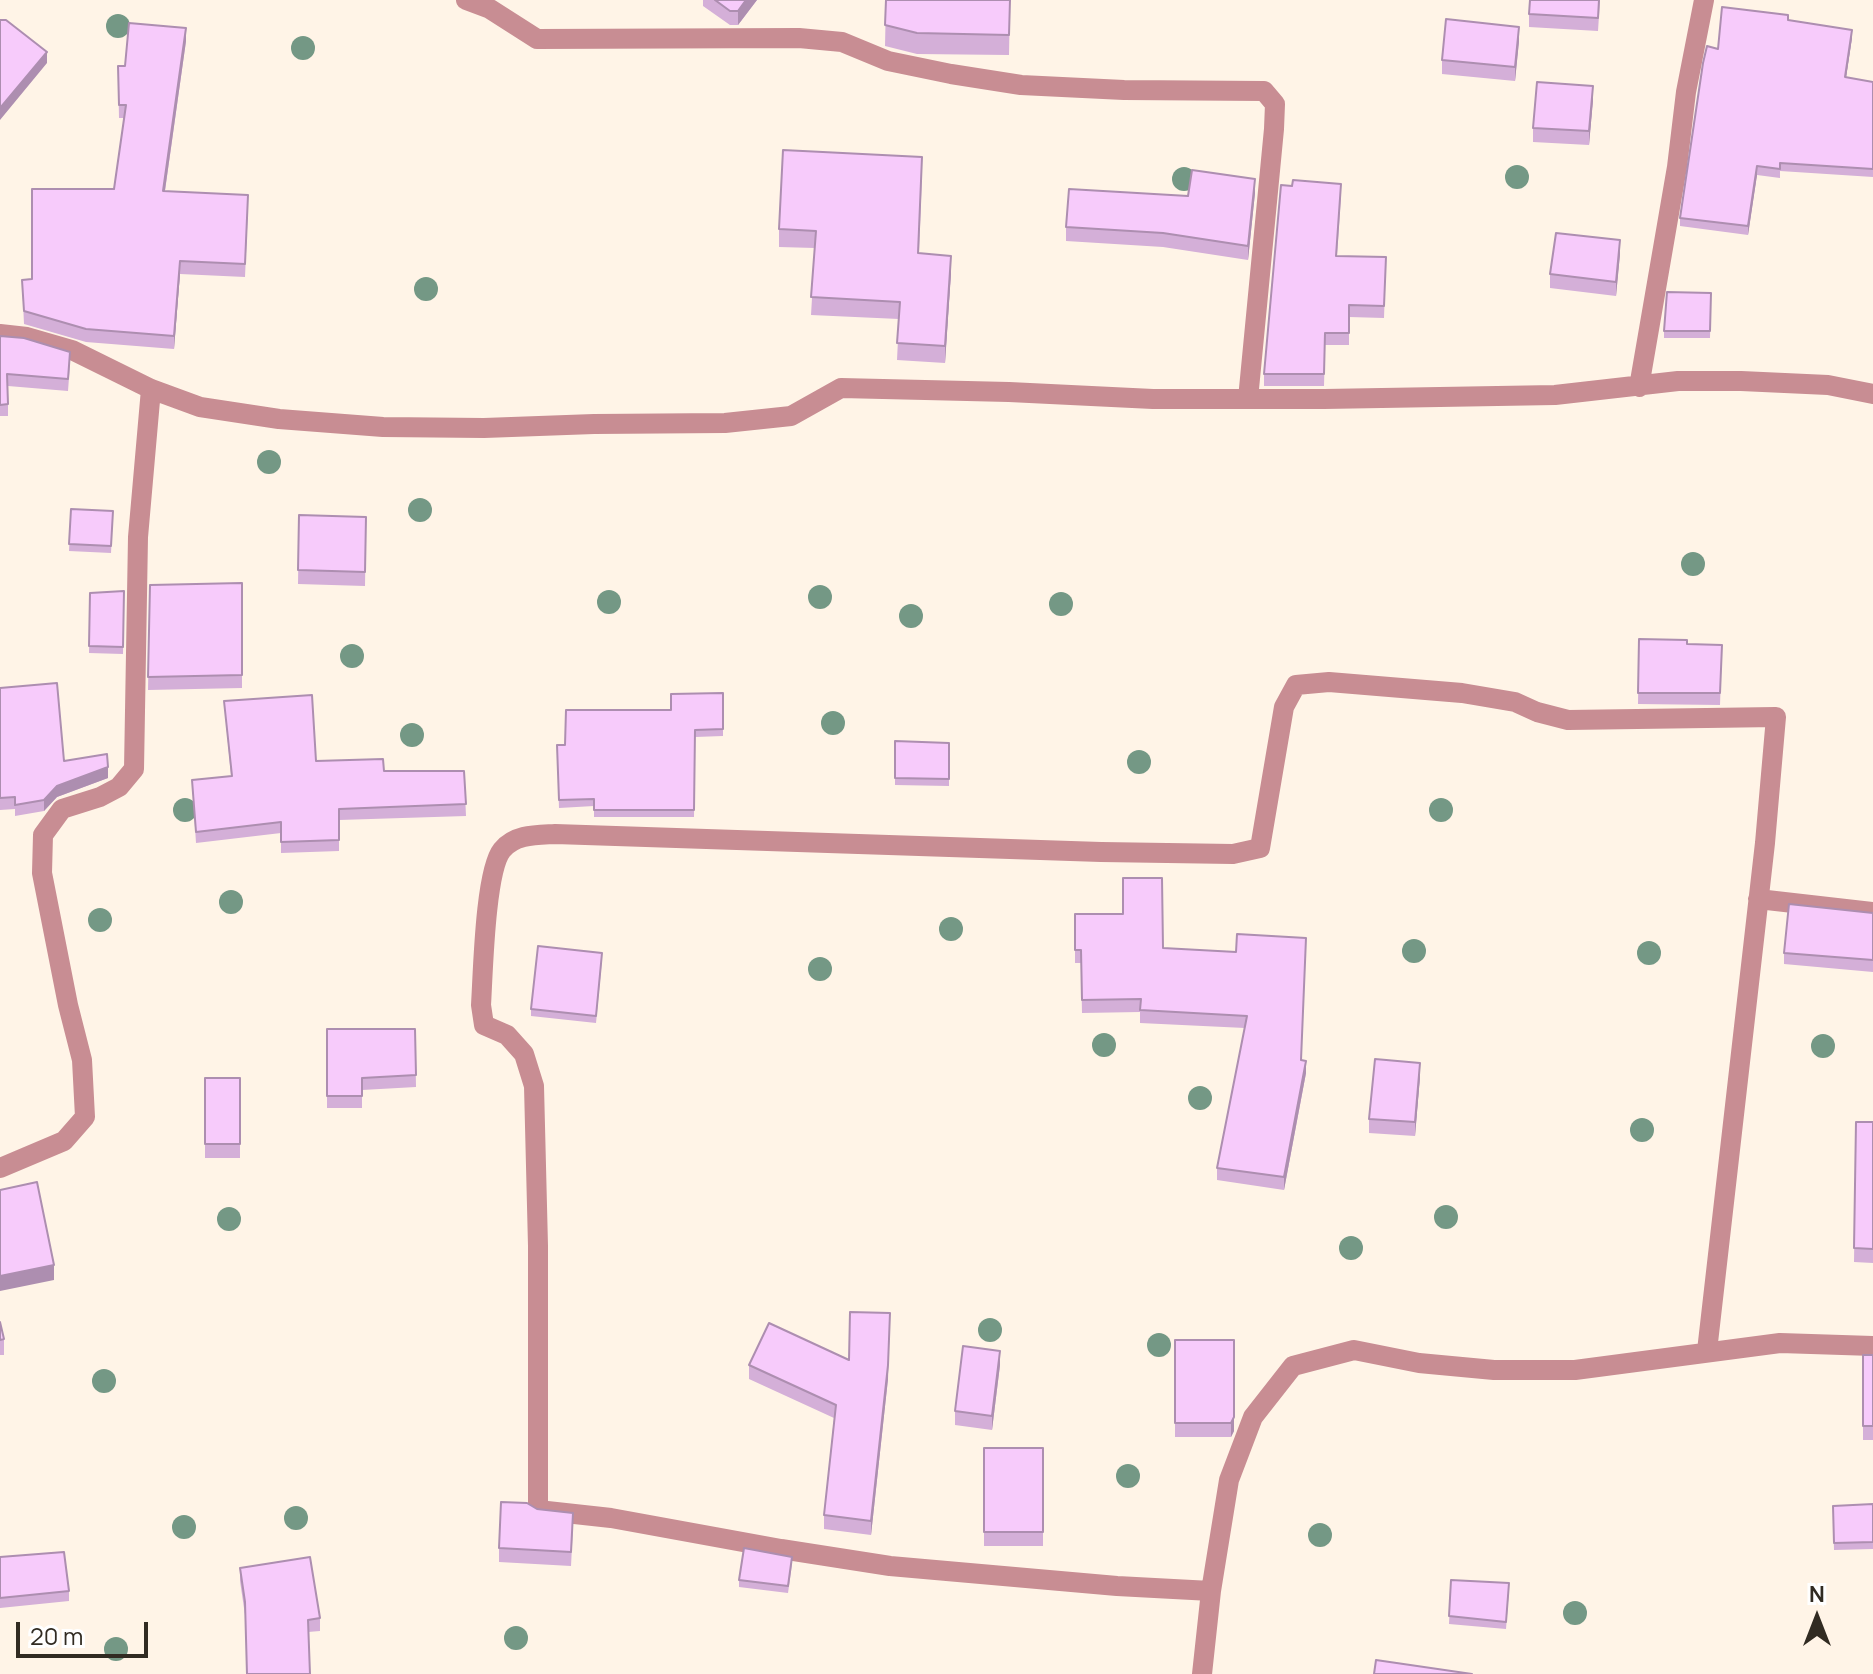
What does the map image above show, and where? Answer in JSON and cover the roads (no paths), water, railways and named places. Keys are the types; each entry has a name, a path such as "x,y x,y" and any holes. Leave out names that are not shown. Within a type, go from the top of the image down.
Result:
{"street":[{"path":"466,0 490,9 537,39 799,38 842,42 888,61 1021,85 1124,90 1264,91 1275,104 1274,129 1248,399"},
{"path":"1639,387 1677,167 1686,92 1704,0"},
{"path":"0,334 27,337 72,350 151,389 200,407 279,419 383,427 725,423 791,416 841,388 1153,399 1248,399 1555,395 1678,381 1741,381 1828,385 1873,394"},
{"path":"0,1168 64,1141 85,1117 82,1060 42,873 43,835 62,809 100,797 119,787 134,769 138,537 151,389"},
{"path":"1211,1591 890,1566 679,1529 538,1510 539,1278 534,1086 524,1054 507,1035 484,1025 481,1005 493,877 502,850 524,836 555,834 1233,854 1260,848 1284,707 1296,685 1329,682 1462,693 1515,702 1568,720 1776,717 1707,1351"},
{"path":"1758,899 1873,912"},
{"path":"1202,1674 1211,1591 1229,1480 1253,1417 1293,1366 1354,1350 1419,1363 1494,1370 1575,1370 1780,1343 1873,1346"}]}
